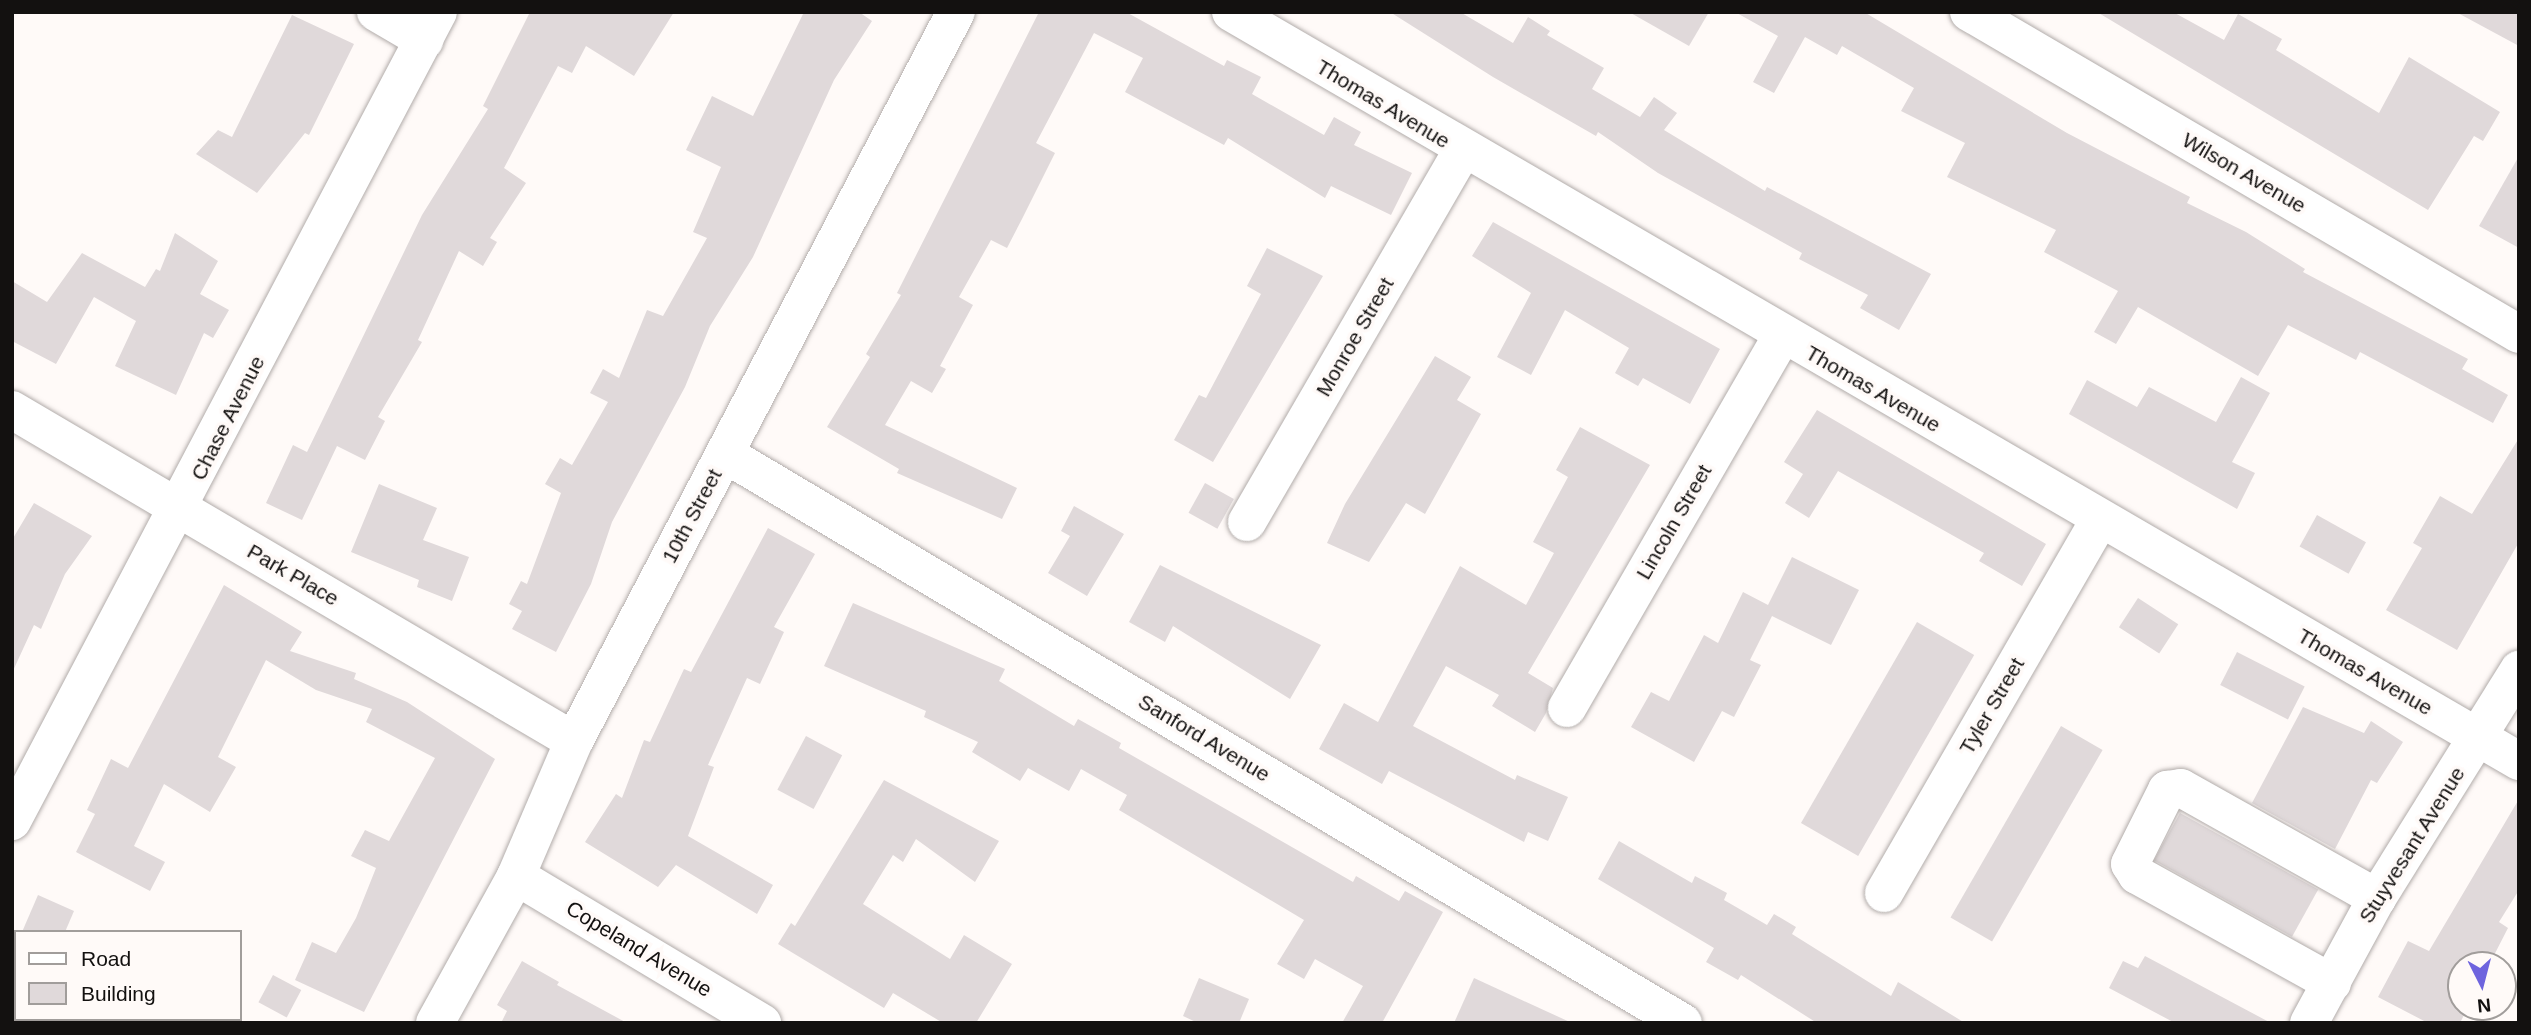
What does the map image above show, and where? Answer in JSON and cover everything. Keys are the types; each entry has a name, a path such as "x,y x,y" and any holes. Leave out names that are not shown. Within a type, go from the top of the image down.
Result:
{"street":[{"path":"376,12 431,26"},
{"name":"10th Street","path":"435,1023 516,876 574,741 956,12"},
{"name":"Thomas Avenue","path":"1231,12 1462,151 2519,761"},
{"name":"Wilson Avenue","path":"1969,12 2519,334"},
{"name":"Chase Avenue","path":"12,821 180,510 431,26"},
{"name":"Monroe Street","path":"1247,522 1462,151"},
{"name":"Lincoln Street","path":"1567,708 1782,336"},
{"name":"Park Place","path":"12,411 574,741"},
{"name":"Sanford Avenue","path":"725,454 1683,1023"},
{"name":"Tyler Street","path":"1884,893 2100,519"},
{"name":"Stuyvesant Avenue","path":"2309,1023 2377,898 2519,670"},
{"path":"2332,983 2137,876 2130,864 2166,790 2181,788 2377,898"},
{"name":"Copeland Avenue","path":"516,876 762,1023"}],"building":[{"path":"530,12 674,12 634,76 586,46 572,73 558,66 504,168 526,183 490,238 497,242 483,266 459,251 418,340 422,342 378,417 385,421 365,460 337,446 302,520 266,503 293,445 307,452 422,215 488,109 483,106"},
{"path":"804,12 859,12 872,21 834,80 753,257 710,326 685,387 612,522 591,584 556,652 512,629 522,611 509,604 521,581 527,584 561,493 545,484 560,458 572,465 608,402 590,393 603,369 619,378 647,310 663,316 707,238 693,232 721,167 686,150 712,96 753,116"},
{"path":"1039,12 1126,12 1224,66 1227,60 1261,77 1252,94 1324,135 1334,117 1361,132 1354,145 1412,173 1391,215 1331,186 1325,198 1228,138 1224,145 1125,92 1143,58 1094,33 1036,143 1055,153 1022,219 1007,248 991,240 959,297 973,305 940,366 946,369 932,393 911,381 885,425 1017,488 1002,519 897,473 899,469 827,427 870,357 866,354 901,295 897,293"},
{"path":"1390,12 1460,12 1513,43 1528,17 1550,31 1547,35 1604,68 1592,89 1640,117 1654,97 1677,113 1664,130 1765,191 1767,187 1931,274 1899,330 1860,308 1868,295 1799,259 1802,253 1658,173 1598,132 1596,136 1493,77"},
{"path":"1629,12 1709,12 1689,46"},
{"path":"1735,12 1864,12 2067,133 2190,197 2187,203 2246,232 2305,269 2303,272 2468,359 2462,369 2508,395 2493,423 2360,352 2356,360 2288,325 2258,376 2138,307 2116,344 2094,332 2118,291 2044,252 2056,230 1947,177 1965,143 1901,111 1914,88 1842,46 1837,55 1805,37 1774,93 1753,82 1778,36"},
{"path":"2097,12 2173,12 2224,40 2238,14 2282,39 2276,50 2379,113 2409,57 2500,112 2483,141 2474,136 2428,210"},
{"path":"2456,12 2519,12 2519,46"},
{"path":"292,15 354,44 309,135 305,133 257,193 196,154 218,130 232,137"},
{"path":"2519,156 2519,248 2479,226"},
{"path":"1493,222 1720,349 1690,404 1643,378 1638,386 1615,373 1629,348 1565,310 1531,375 1497,357 1531,293 1472,256"},
{"path":"175,233 218,261 200,294 229,310 213,338 204,333 176,395 115,366 136,321 94,297 56,364 12,341 12,281 47,302 82,253 145,287 156,269 160,271"},
{"path":"1267,248 1323,276 1213,462 1174,440 1199,395 1206,398 1261,294 1247,286"},
{"path":"1435,356 1471,377 1457,400 1481,414 1425,514 1406,503 1369,562 1327,543 1345,504"},
{"path":"2241,377 2270,393 2232,462 2255,473 2237,509 2069,414 2087,380 2137,407 2149,387 2216,422"},
{"path":"1817,410 2046,544 2022,586 1979,561 1984,553 1838,471 1809,518 1785,503 1803,474 1784,462"},
{"path":"1580,427 1650,465 1528,673 1553,688 1546,713 1535,732 1492,706 1499,695 1446,666 1413,726 1515,780 1517,775 1568,797 1548,841 1528,832 1524,842 1389,771 1382,784 1319,749 1344,703 1378,722 1460,566 1526,605 1554,553 1533,542 1568,477 1556,470"},
{"path":"2519,438 2519,542 2457,650 2386,610 2422,548 2413,543 2440,496 2472,514"},
{"path":"1205,483 1234,499 1217,529 1189,513"},
{"path":"379,484 437,508 423,540 469,557 452,601 417,587 419,580 351,552"},
{"path":"34,503 92,536 65,574 41,629 34,625 12,673 12,540"},
{"path":"1074,506 1124,534 1087,596 1048,573 1070,536 1061,531"},
{"path":"2317,515 2366,542 2349,574 2300,546"},
{"path":"768,528 815,554 774,627 784,632 760,684 747,678 708,765 714,767 688,836 773,885 757,914 676,865 658,887 585,842 616,794 622,798 644,740 650,742 684,669 691,672"},
{"path":"1792,557 1859,590 1831,645 1772,616 1750,660 1761,665 1734,717 1722,711 1694,762 1631,727 1651,692 1669,701 1704,635 1718,643 1743,592 1768,605"},
{"path":"1160,565 1321,645 1290,699 1173,626 1165,642 1129,622"},
{"path":"224,585 302,632 290,651 356,673 354,679 407,702 495,759 364,1012 295,980 312,942 336,953 356,918 376,868 351,856 365,830 389,841 435,758 366,722 372,709 316,690 266,660 218,757 236,767 210,812 164,784 134,846 165,862 150,891 76,852 95,814 87,810 111,759 128,768"},
{"path":"2138,598 2178,624 2159,653 2119,627"},
{"path":"853,603 1005,669 999,681 1074,726 1078,719 1121,743 1119,748 1353,882 1356,876 1399,901 1405,891 1443,912 1382,1023 1342,1023 1363,986 1315,959 1304,979 1277,964 1304,920 1119,810 1127,795 1081,769 1069,791 1028,768 1020,781 972,752 978,742 924,717 926,711 824,666"},
{"path":"1917,622 1974,655 1858,856 1801,823"},
{"path":"2237,652 2305,687 2288,719 2220,685"},
{"path":"2303,707 2364,733 2371,721 2403,742 2377,783 2371,780 2335,849 2252,803"},
{"path":"2061,726 2103,750 1992,941 1950,917"},
{"path":"806,736 842,755 814,809 777,790"},
{"path":"884,780 999,841 975,882 916,839 903,862 893,855 863,904 950,959 964,935 1012,964 976,1023 943,1023 893,993 884,1008 778,944 791,923 795,926"},
{"path":"2519,799 2519,890 2499,922 2508,928 2496,951 2447,951 2447,1021 2461,1021 2460,1023 2428,1023 2378,997 2408,941 2429,951"},
{"path":"2180,813 2318,890 2292,937 2154,860"},
{"path":"1619,841 1692,883 1695,876 1727,893 1724,900 1767,925 1774,914 1796,927 1792,934 1891,996 1898,982 1965,1023 1817,1023 1741,975 1738,980 1706,962 1714,948 1598,879"},
{"path":"38,895 74,911 66,930 23,930"},
{"path":"2145,956 2271,1023 2175,1023 2109,988 2123,961 2138,968"},
{"path":"522,961 559,982 557,985 627,1023 501,1023 507,1011 497,1005"},
{"path":"273,975 301,990 287,1017 258,1002"},
{"path":"1199,978 1249,999 1239,1023 1198,1023 1183,1016"},
{"path":"1474,978 1572,1023 1454,1023"}]}
